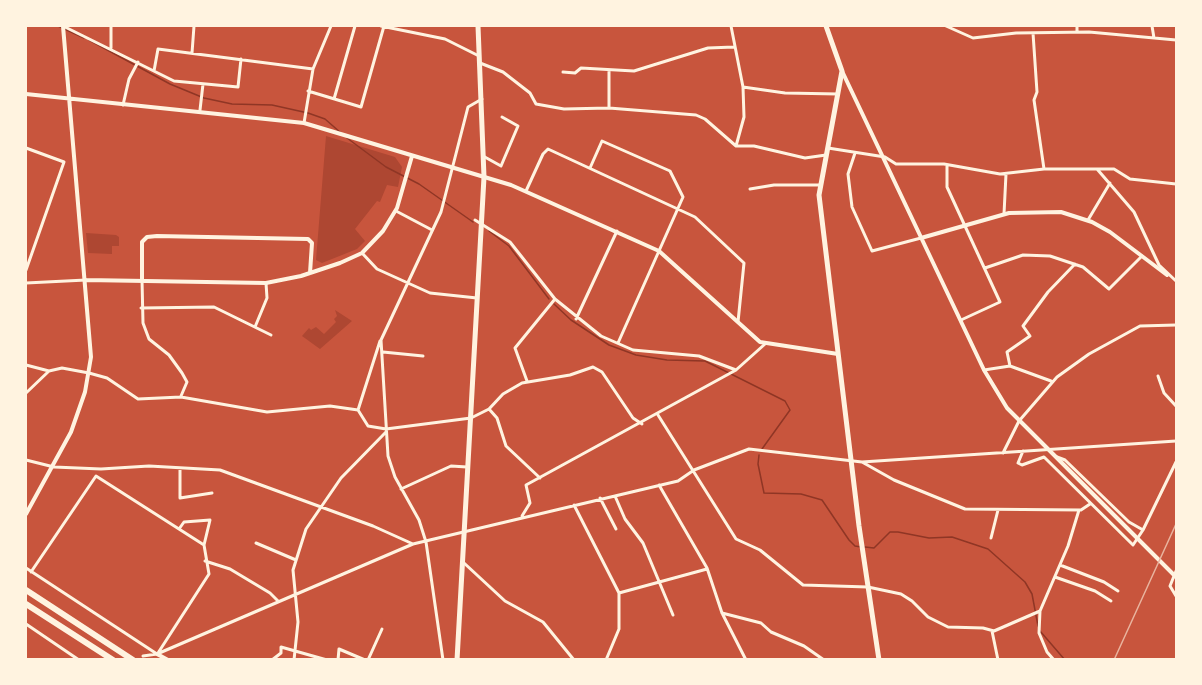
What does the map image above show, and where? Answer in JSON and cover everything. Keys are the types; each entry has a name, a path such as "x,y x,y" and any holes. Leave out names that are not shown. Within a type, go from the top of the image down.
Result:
{"highway":[{"path":"26,590 134,660"},
{"path":"26,604 113,660"}],"main road":[{"path":"457,660 477,298 478,221 484,177 478,26"},
{"path":"826,26 842,71 821,185 823,235 879,660"}],"street":[{"path":"63,26 174,81 238,87 241,59"},
{"path":"26,514 54,467 80,410 89,373 91,340 63,26"},
{"path":"111,26 111,48"},
{"path":"192,53 194,26"},
{"path":"304,123 313,69 331,26"},
{"path":"334,99 355,26"},
{"path":"308,91 361,107 383,26 445,39 503,72 530,93 536,104 564,109 609,108 696,115 736,146 754,146 805,158 826,156"},
{"path":"731,26 743,87 744,117 736,146"},
{"path":"946,26 973,38 1077,32 1176,40"},
{"path":"1077,26 1077,32"},
{"path":"1152,26 1154,38"},
{"path":"1033,33 1037,92 1034,100 1044,169"},
{"path":"562,72 575,73 581,68 634,71 708,48 734,47"},
{"path":"154,71 158,49 313,69"},
{"path":"123,105 129,79 138,62"},
{"path":"609,71 609,108"},
{"path":"842,71 885,157 984,370 1008,408 1045,448 1176,577"},
{"path":"200,110 203,84"},
{"path":"743,87 785,93 838,94"},
{"path":"26,94 123,105 200,110 304,123 484,177 526,191 659,251 765,344 838,354"},
{"path":"358,411 369,371 381,340 441,212 468,107 482,99"},
{"path":"483,156 501,165 518,126 502,117"},
{"path":"590,168 602,141 670,171 683,198 617,344"},
{"path":"26,148 64,162 26,270"},
{"path":"828,148 885,157 896,164 947,165 1006,174 1044,169 1114,169 1131,179 1176,184"},
{"path":"526,191 543,154 548,149 695,217 742,260 744,268 738,322"},
{"path":"855,152 848,174 852,207 872,251 1004,214 1044,210 1088,220 1110,232 1176,281"},
{"path":"26,284 86,280 266,283 310,273 362,253 383,231 396,211 412,156"},
{"path":"947,165 947,187 1000,302 962,321"},
{"path":"1096,168 1134,212 1167,275"},
{"path":"1004,214 1006,174"},
{"path":"1088,220 1110,183"},
{"path":"750,189 792,184 821,185"},
{"path":"396,211 432,230"},
{"path":"478,221 510,242 555,299 576,319 617,344 646,352 699,356 734,371"},
{"path":"576,319 617,231"},
{"path":"181,397 187,382 169,355 149,339 142,323 142,242 147,237 308,239 312,243 310,273"},
{"path":"362,253 377,268 430,293 477,298"},
{"path":"985,268 1023,255 1050,256 1075,264 1094,275 1109,289 1142,256"},
{"path":"1011,366 1007,352 1030,336 1023,326 1048,292 1075,264"},
{"path":"255,327 267,298 266,283"},
{"path":"527,381 515,348 555,299"},
{"path":"141,308 214,307 271,335"},
{"path":"1003,453 1019,421 1051,381 1089,354 1140,326 1176,325"},
{"path":"381,340 388,456 401,489 419,520 426,542 443,660"},
{"path":"521,518 530,503 525,487 734,371 765,344"},
{"path":"382,352 423,356"},
{"path":"26,365 50,371 62,368 107,378 138,399 181,397 267,412 330,406 358,411 368,426 386,430 471,418 489,409 503,394 527,381 570,375 585,368 598,369 633,418 642,424"},
{"path":"984,370 1011,366 1051,381"},
{"path":"26,393 50,371"},
{"path":"1158,376 1164,393 1176,406"},
{"path":"489,409 497,418 507,446 540,478"},
{"path":"658,415 736,539 760,550 797,581 810,587 827,584 868,587 901,594 912,601 928,617 948,627 992,631 1041,611"},
{"path":"294,660 297,622 293,570 306,528 341,478 386,430"},
{"path":"143,656 157,654 412,544 678,481 694,470 749,449 862,462 1176,441"},
{"path":"1023,451 1018,463 1022,465 1044,458 1132,545 1143,530 1176,462"},
{"path":"1053,455 1065,460 1129,522 1143,530"},
{"path":"26,460 54,467 220,470 321,509 373,526 412,544"},
{"path":"862,462 894,480 954,507 998,510 1079,510 1090,504"},
{"path":"401,489 451,466 467,467"},
{"path":"180,468 180,498 212,493"},
{"path":"31,572 96,476 204,545"},
{"path":"659,485 707,568 723,613 746,660"},
{"path":"615,496 625,519 643,543 673,615"},
{"path":"600,498 616,528"},
{"path":"574,505 619,593 619,629 606,660"},
{"path":"991,538 998,510"},
{"path":"1054,660 1047,652 1038,633 1041,611 1079,510"},
{"path":"157,654 208,574 204,545 210,520 184,522 179,529"},
{"path":"256,543 296,560"},
{"path":"205,561 230,569 270,593 278,601"},
{"path":"464,563 505,601 543,622 574,660"},
{"path":"1060,565 1104,582 1118,591"},
{"path":"26,568 168,660"},
{"path":"619,593 707,568"},
{"path":"1176,571 1170,586 1176,596"},
{"path":"1055,577 1095,591 1111,601"},
{"path":"723,613 760,623 771,632 804,646 824,660"},
{"path":"26,624 80,660"},
{"path":"338,660 339,649 367,660 382,629"},
{"path":"992,631 998,660"},
{"path":"272,660 281,654 281,647 327,660"},
{"path":"407,660 415,660"}],"shaded area":[{"path":"326,136 395,157 402,167 398,187 387,185 380,202 377,201 355,229 365,241 357,249 322,263 316,260"},
{"path":"86,233 116,235 119,237 119,246 112,246 112,254 88,253"},
{"path":"335,310 352,321 320,349 302,336 309,328 311,330 316,327 324,334 336,322"}],"waterway":[{"path":"58,26 84,38"},
{"path":"89,40 170,84 204,98 232,104 272,105 308,113 325,119 341,133"},
{"path":"347,138 386,167 419,184 473,222"},
{"path":"489,231 509,246 549,299"},
{"path":"554,304 571,320 609,345 636,355 667,360 705,361 785,401 790,410 762,449"},
{"path":"759,455 758,464 764,493 801,494 822,500 849,540 855,546 861,547"},
{"path":"865,547 874,548 890,532 898,532 929,538 952,537 988,549 1025,582 1032,594 1038,626"},
{"path":"1040,631 1065,660"}],"railway":[{"path":"1114,660 1176,524"}]}
